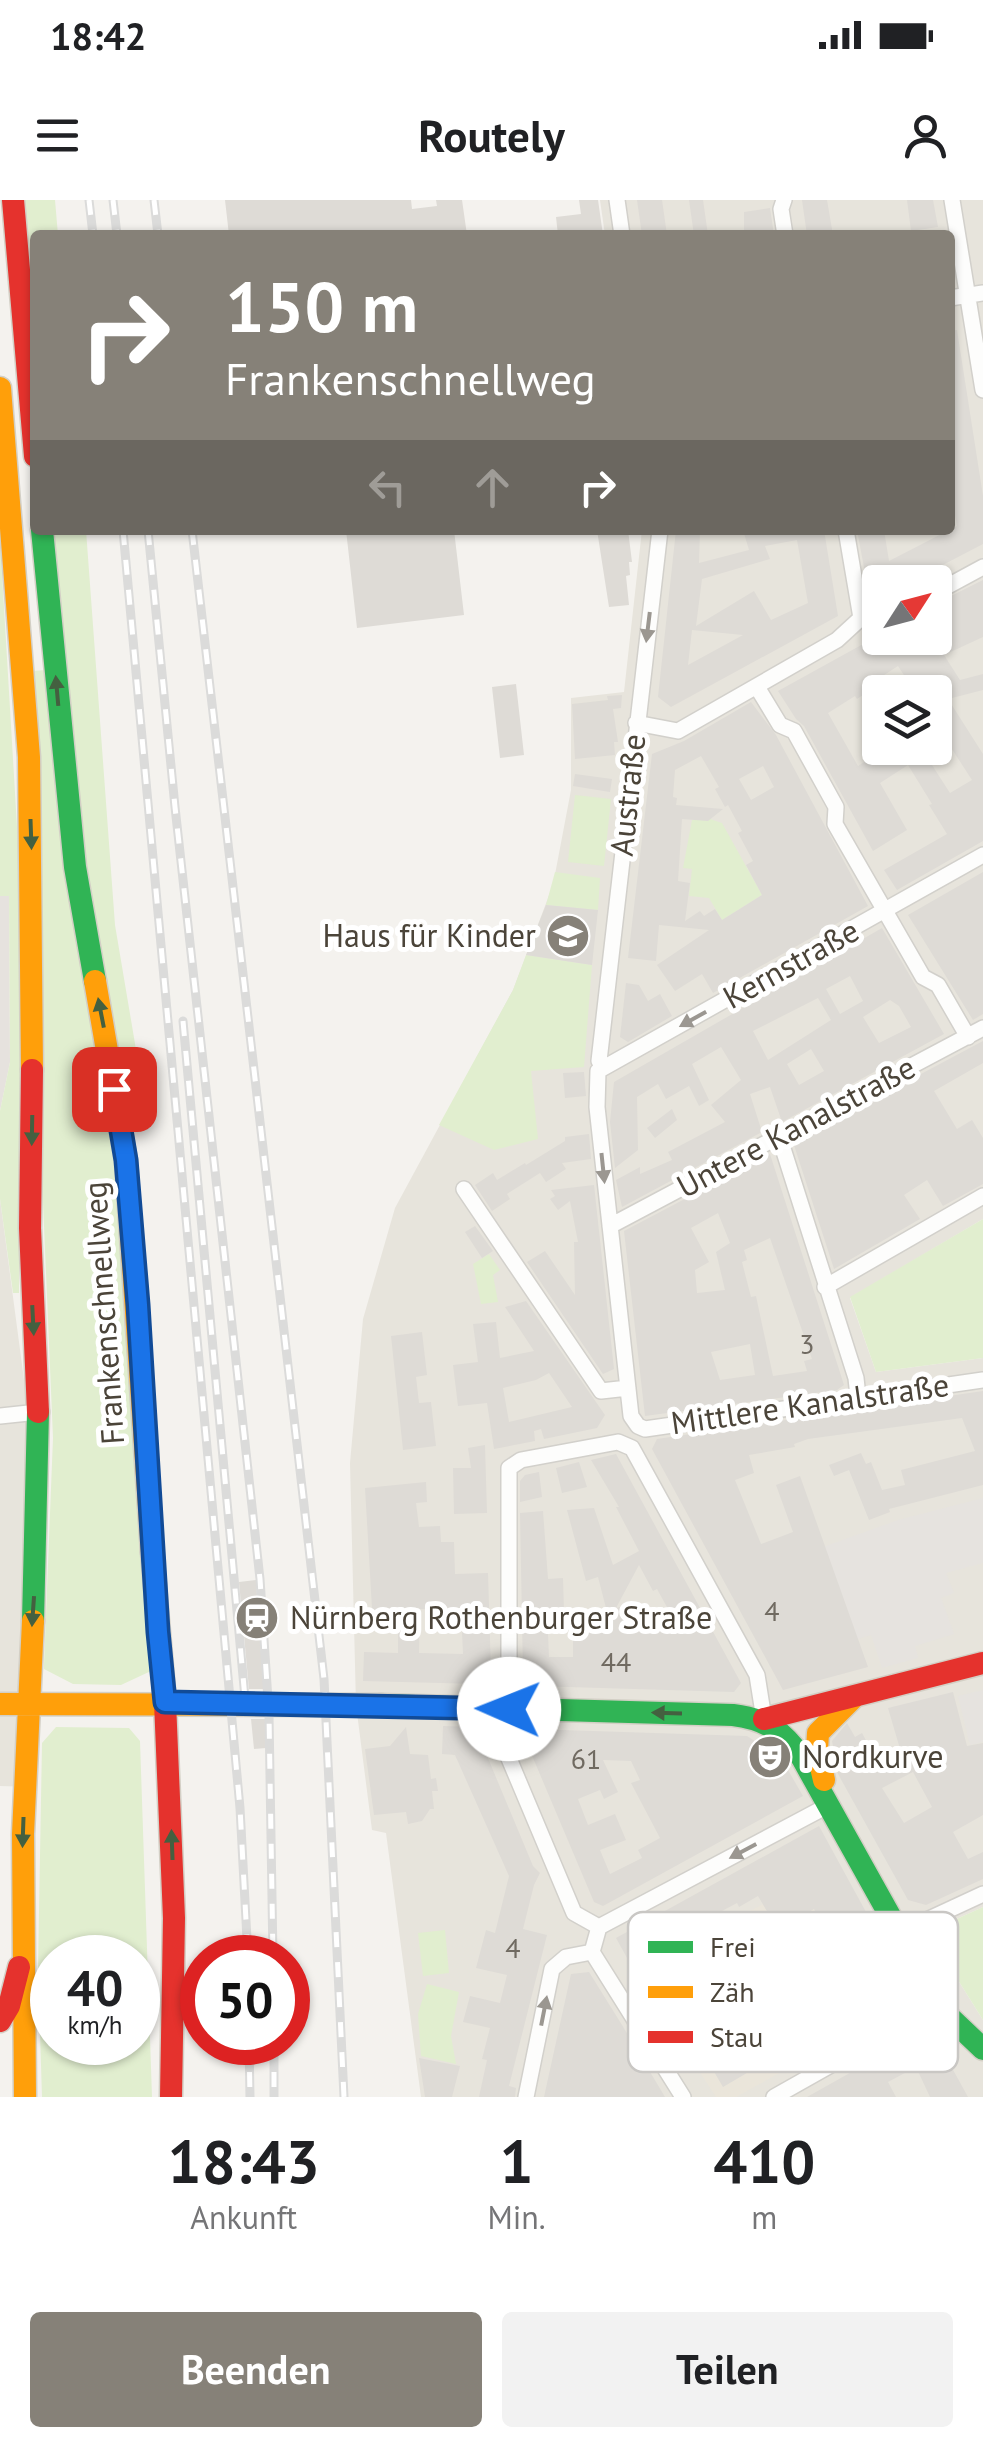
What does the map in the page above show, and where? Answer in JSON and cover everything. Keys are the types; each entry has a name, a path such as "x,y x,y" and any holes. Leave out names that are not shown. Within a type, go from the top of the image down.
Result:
{"main road":[{"path":"12,200 30,400"},
{"name":"Frankenschnellweg","path":"0,388 20,615 31,816 30,1228 38,1518 28,1705 22,1954 25,2097"},
{"name":"Frankenschnellweg","path":"42,535 73,850 126,1160 138,1305 165,1702 174,1918 171,2097"},
{"path":"0,1704 165,1702 714,1714 764,1719 983,1664"},
{"path":"829,1806 814,1736 854,1697"},
{"path":"764,1719 786,1736 887,1912"},
{"path":"0,2021 10,2006 22,1954"},
{"path":"958,2028 983,2049"}],"street":[{"path":"616,200 621,230"},
{"path":"784,200 781,209 784,230"},
{"path":"952,200 975,294 983,390"},
{"name":"Austraße","path":"638,1426 631,1416 597,1106 623,839 659,535"},
{"path":"636,723 678,731 758,686 775,672 837,640 861,618 847,535"},
{"path":"952,585 983,568"},
{"path":"758,686 780,724 794,732 836,806 834,824 923,977 938,985 968,1036"},
{"name":"Kernstraße","path":"599,1066 885,912 983,854"},
{"name":"Untere Kanalstraße","path":"610,1226 983,1028"},
{"path":"778,1136 856,1378 858,1396"},
{"path":"464,1189 601,1391 628,1388"},
{"path":"825,1287 983,1196"},
{"name":"Mittlere Kanalstraße","path":"638,1426 983,1380"},
{"path":"0,1416 38,1412"},
{"path":"599,1927 574,1913 498,1730 502,1709 509,1468 521,1460 618,1442 632,1448 757,1675 764,1719"},
{"path":"628,2009 592,1952 599,1927 829,1806"},
{"path":"944,1912 983,1894"},
{"path":"526,2097 552,1968 566,1957 592,1952"},
{"path":"667,2072 683,2097"},
{"path":"774,2097 818,2072"}],"shaded area":[{"path":"600,200 983,200 983,1219 850,1298 876,1372 983,1358 983,1907 958,1918 958,1912 628,1912 628,2072 958,2072 958,1980 983,2020 983,2097 421,2097 386,1833 372,1830 356,1705 350,1463 363,1319 395,1208 513,990 553,885 571,790 571,698 624,692 641,535 955,535 955,230 604,230"},
{"path":"0,896 9,896 10,1062 0,1111"},
{"path":"0,1199 32,1440 33,1787 0,1786"},
{"path":"983,1498 983,1563 946,1573 954,1593 941,1598 954,1634 915,1646 918,1658 882,1668 871,1635 857,1639 823,1547 898,1520"},
{"path":"983,1690 983,1742 970,1745 958,1696"},
{"path":"763,1904 768,1912 748,1912"},
{"path":"700,2072 781,2072 736,2097 716,2097"}],"green space":[{"path":"22,200 55,200 58,230 30,230 30,291"},
{"path":"52,535 86,535 115,925 143,1091 131,1120 90,912"},
{"path":"0,540 21,894 19,1293 13,1293 0,1199 0,1111 10,1062 9,896 0,896"},
{"path":"46,670 124,1211 151,1671 121,1685 73,1684 44,1669 53,1438 41,1155 32,671"},
{"path":"575,795 611,799 604,866 568,862"},
{"path":"692,820 722,823 762,895 722,920 709,898 689,896 692,869 683,868"},
{"path":"555,872 600,878 598,910 546,905"},
{"path":"526,955 592,965 584,1067 531,1071 538,1139 494,1150 439,1125 513,990"},
{"path":"983,1219 983,1358 876,1372 850,1297"},
{"path":"489,1254 500,1270 493,1275 498,1302 481,1304 473,1264"},
{"path":"56,1727 129,1728 140,1741 147,1935 39,1935 42,1743"},
{"path":"983,1907 983,2020 958,1980 958,1918"},
{"path":"445,1930 449,1973 423,1976 418,1933"},
{"path":"427,1984 459,1992 451,2036 456,2064 421,2056 418,2014"},
{"path":"41,2065 151,2065 152,2097 42,2097"}],"building":[{"path":"225,200 411,200 412,209 437,206 436,200 462,200 466,230 228,230"},
{"path":"579,200 598,200 602,230 557,230 556,217 581,214"},
{"path":"637,200 662,200 666,230 641,230"},
{"path":"689,200 703,200 707,230 693,230"},
{"path":"802,200 827,200 832,230 806,230"},
{"path":"907,200 933,200 938,227 911,230"},
{"path":"770,208 773,230 744,230 744,212"},
{"path":"957,330 983,496 983,544 943,565 864,565 858,535 885,535 889,561 940,535 955,535"},
{"path":"347,535 455,535 464,615 357,628"},
{"path":"598,535 629,535 632,562 630,575 626,576 629,605 609,607"},
{"path":"675,535 700,535 699,563 749,550 744,535 825,535 838,616 671,707 658,697","holes":["797,540 808,603 771,620 754,591 696,626 702,579 770,559 765,546","692,630 743,635 688,665"]},
{"path":"983,580 983,637 952,651 952,596"},
{"path":"862,645 862,655 944,655 960,680 983,674 983,690 952,698 952,675 904,675 898,666 884,675 862,675 862,696 828,713 858,766 908,765 880,783 907,830 873,851 804,726 778,691"},
{"path":"516,684 524,755 500,758 492,687"},
{"path":"622,695 621,708 613,709 618,742 614,742 615,755 575,759 572,704"},
{"path":"751,702 776,735 868,906 713,993 702,974 675,991 657,965 709,930 659,925 656,961 628,958 652,754 684,741","holes":["701,756 719,787 715,789 742,831 738,833 753,861 746,865 762,895 722,920 715,909 704,916 700,911 685,921 690,883 678,881 682,819 708,821 723,809 676,805 675,770","763,766 774,787 751,800 739,779"]},
{"path":"952,705 983,754 983,841 897,890 884,870 947,834 929,805 932,804 908,765 932,765 950,793 972,780 952,749"},
{"path":"575,774 612,779 610,792 573,786"},
{"path":"983,872 983,1014 973,1020 908,915"},
{"path":"546,905 598,910 592,965 526,955"},
{"path":"882,928 944,1034 782,1122 770,1087 750,1094 762,1132 622,1207 616,1180 640,1167 640,1174 672,1160 668,1152 725,1122 711,1105 741,1080 721,1047 692,1064 709,1100 699,1106 689,1086 666,1099 658,1084 637,1097 638,1150 615,1168 610,1122 614,1082","holes":["850,976 863,1001 840,1014 826,989","818,998 831,1020 768,1060 753,1031","890,1000 899,1006 911,1027 879,1043 863,1017","811,1049 824,1071 799,1085 787,1064"]},
{"path":"626,983 639,985 648,1001 660,994 672,1016 628,1042 620,1037"},
{"path":"983,1041 983,1063 934,1091 957,1129 972,1120 983,1138 983,1184 943,1206 927,1180 904,1195 920,1219 834,1269 793,1142"},
{"path":"584,1072 586,1096 565,1098 563,1073"},
{"path":"672,1109 677,1120 655,1138 647,1128"},
{"path":"589,1134 591,1159 562,1163 566,1169 546,1182 540,1173 507,1194 510,1199 492,1211 475,1185 493,1173 497,1180 526,1165 565,1141 565,1137"},
{"path":"770,1154 844,1385 837,1390 645,1416 624,1231","holes":["718,1213 730,1243 716,1252 725,1290 697,1293 695,1270 709,1262 691,1228","770,1238 812,1359 804,1361 807,1371 773,1376 756,1296 751,1297 742,1262 747,1260 744,1250","750,1344 755,1375 720,1380 711,1352"]},
{"path":"594,1185 614,1369 603,1374 527,1262 545,1251 575,1295 574,1242 578,1242 570,1201 558,1210 550,1199 555,1196 551,1190"},
{"path":"475,1226 493,1251 482,1258 465,1232"},
{"path":"526,1301 605,1415 597,1428 544,1439 541,1429 534,1431 535,1441 494,1449 487,1403 458,1406 453,1365 478,1362 473,1324 496,1322 500,1358 534,1351 505,1307","holes":["549,1373 572,1407 509,1422 503,1388"]},
{"path":"422,1332 427,1375 416,1377 419,1403 431,1402 436,1446 403,1450 391,1336"},
{"path":"983,1391 983,1485 889,1509 890,1512 869,1520 849,1470 834,1476 829,1465 861,1453 866,1464 871,1462 882,1490 905,1485 901,1470 975,1451 962,1418 808,1439 794,1444 795,1447 749,1455 754,1473 735,1480 761,1544 793,1532 776,1485 800,1476 868,1667 783,1690 652,1449 657,1439"},
{"path":"485,1445 487,1513 454,1514 453,1468 471,1468 468,1448"},
{"path":"616,1454 741,1683 734,1692 534,1686 523,1674 520,1513 543,1511 548,1579 563,1578 564,1612 547,1612 549,1657 573,1657 573,1610 606,1608 598,1577 586,1581 567,1510 594,1508 613,1565 639,1551 591,1460","holes":["639,1565 653,1591 657,1589 673,1618 639,1621 640,1603 616,1608"]},
{"path":"579,1462 587,1487 562,1493 556,1468"},
{"path":"539,1472 542,1497 520,1502 520,1481 525,1475"},
{"path":"426,1482 427,1502 416,1503 419,1527 440,1526 441,1542 454,1542 455,1574 488,1573 491,1672 479,1684 363,1681 364,1652 398,1653 398,1622 363,1621 364,1608 372,1608 365,1488","holes":["420,1609 461,1610 463,1654 419,1653"]},
{"path":"256,1580 264,1689 249,1689 239,1582"},
{"path":"953,1692 967,1746 983,1743 983,1815 953,1832 968,1859 983,1852 983,1879 926,1905 908,1900 838,1774 832,1741 847,1723 855,1737 862,1733 882,1770 903,1759 888,1708","holes":["913,1772 932,1807 904,1823 882,1788"]},
{"path":"251,1719 265,1719 266,1748 254,1749"},
{"path":"443,1726 475,1727 533,1866 540,1873 523,1929 547,1935 509,2086 516,2088 515,2097 479,2097 487,2060 482,2059 490,2028 463,2022 470,1996 500,2003 507,1975 476,1968 486,1930 495,1933 509,1876 455,1755 442,1754"},
{"path":"406,1727 410,1754 428,1755 431,1779 436,1778 438,1791 432,1791 434,1809 422,1821 408,1824 406,1812 374,1815 365,1749 390,1746"},
{"path":"531,1729 747,1736 781,1758 803,1796 603,1906 594,1902 525,1739","holes":["603,1760 631,1761 640,1780 631,1783 660,1838 638,1850 642,1858 610,1874 600,1850 626,1840 615,1814 588,1825 578,1799 600,1790 604,1799 618,1792"]},
{"path":"819,1826 866,1912 767,1912 758,1896 720,1912 663,1912"},
{"path":"628,1931 628,1960 616,1938"},
{"path":"589,1972 628,2036 628,2072 650,2072 665,2097 544,2097 571,1974"},
{"path":"419,2058 460,2066 452,2097 425,2097"},
{"path":"714,2072 749,2072 723,2087"},
{"path":"852,2072 907,2072 888,2082 896,2097 807,2097"},
{"path":"918,2072 954,2072 968,2097 930,2097"}],"railway":[{"path":"89,200 92,230"},
{"path":"113,200 116,230"},
{"path":"154,200 157,230"},
{"path":"123,535 240,1808 247,1935"},
{"path":"148,535 260,1579 269,1715 273,1935"},
{"path":"193,535 324,1679 344,2097"},
{"path":"183,1021 245,1698"},
{"path":"249,2065 250,2097"},
{"path":"274,2065 274,2097"}],"traffic: fast":[{"path":"42,535 75,867 95,981"},
{"path":"33,1621 38,1412"},
{"path":"152,1552 165,1702"},
{"path":"381,1705 733,1715 755,1720 788,1740 802,1758 888,1912"},
{"path":"958,2025 983,2049"}],"traffic: slow":[{"path":"0,388 29,757 32,1070"},
{"path":"95,981 126,1161 152,1552"},
{"path":"25,2097 23,1834 33,1621"},
{"path":"824,1780 817,1750 818,1733 852,1699"},
{"path":"0,1704 381,1705"}],"traffic: jam":[{"path":"13,200 30,398"},
{"path":"32,1070 30,1228 38,1412"},
{"path":"764,1719 983,1663"},
{"path":"165,1702 174,1918 171,2097"},
{"path":"0,2021 9,2006 19,1967"}],"place":[{"name":"Haus für Kinder","path":"568,936"},
{"name":"Nürnberg Rothenburger Straße","path":"257,1618"},
{"name":"Nordkurve","path":"770,1757"}],"route":[{"path":"114,1089 130,1202 165,1702 509,1709"}]}
